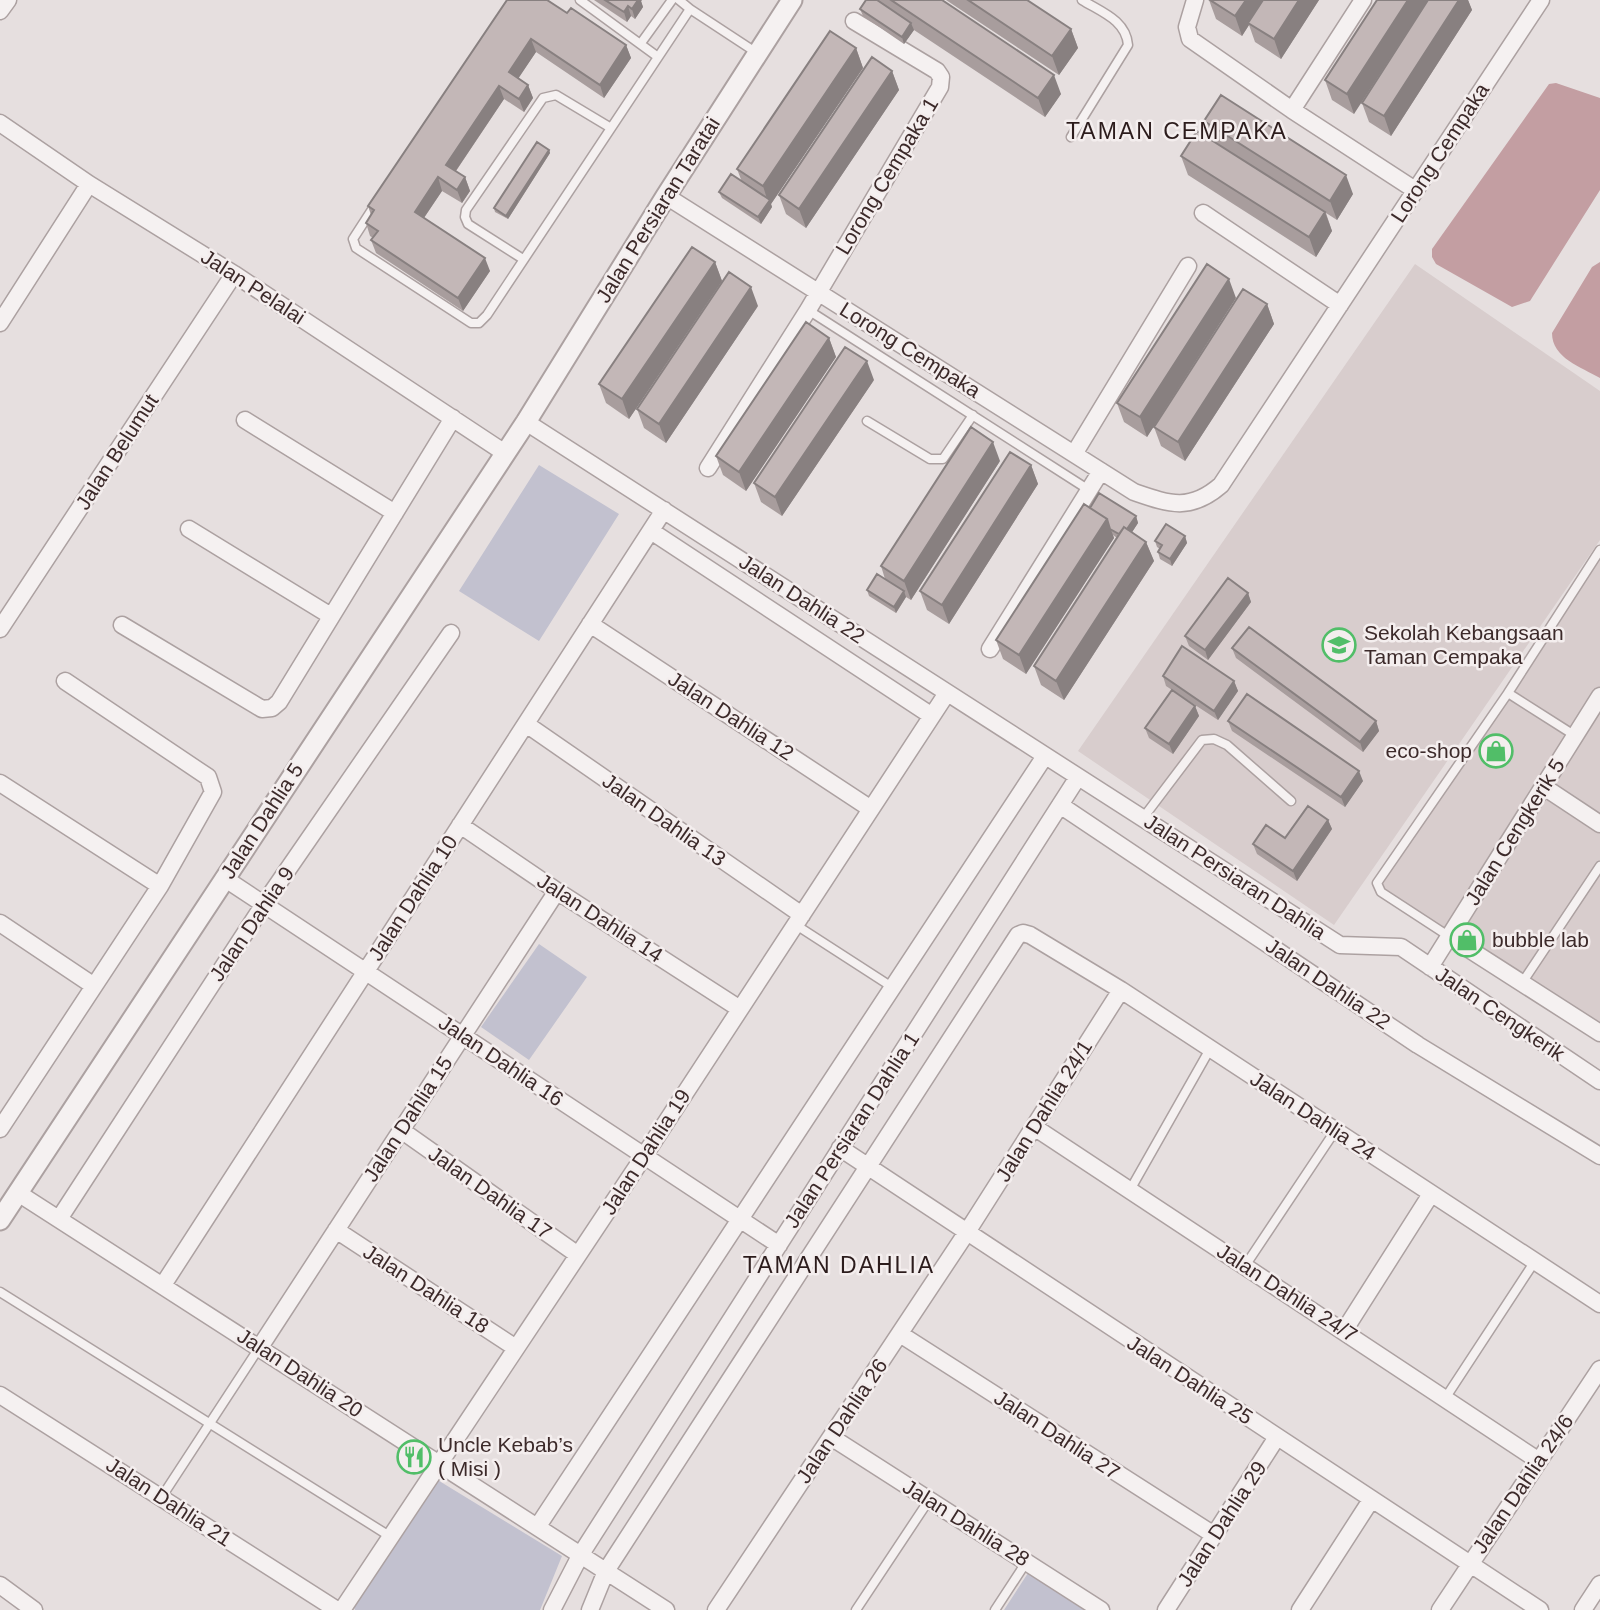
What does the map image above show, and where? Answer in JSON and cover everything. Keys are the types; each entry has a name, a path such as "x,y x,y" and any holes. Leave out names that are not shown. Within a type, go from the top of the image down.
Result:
{"street":[{"path":"0,11 8,0"},
{"name":"Jalan Persiaran Taratai","path":"526,422 792,0"},
{"path":"1195,0 1186,27 1190,38 1292,110 1415,190"},
{"path":"1292,110 1363,0"},
{"name":"Lorong Cempaka","path":"666,196 1134,492 1165,503 1188,503 1209,496 1221,485 1541,0"},
{"name":"Lorong Cempaka 1","path":"818,291 940,87 941,77 937,71 854,21"},
{"name":"Jalan Pelalai","path":"0,123 89,184 234,274 505,453"},
{"path":"0,323 89,184"},
{"path":"1203,213 1340,305"},
{"path":"1074,454 1188,266"},
{"name":"Jalan Belumut","path":"0,629 234,274"},
{"name":"Lorong Cempaka","path":"708,468 818,291"},
{"path":"122,625 262,709 272,708 279,702 453,418"},
{"path":"244,420 395,513"},
{"name":"Jalan Dahlia 5","path":"0,1220 526,422"},
{"name":"Jalan Dahlia 22","path":"526,422 1078,777"},
{"path":"990,649 1101,471"},
{"name":"Jalan Dahlia 10","path":"163,1285 664,510"},
{"path":"189,529 331,616"},
{"path":"650,531 932,716"},
{"name":"Jalan Dahlia 12","path":"590,624 872,808"},
{"name":"Jalan Dahlia 9","path":"58,1219 264,904 451,633"},
{"path":"0,1129 160,886 213,792 208,777 65,681"},
{"name":"Jalan Dahlia 19","path":"340,1610 644,1156 947,693"},
{"name":"Jalan Cengkerik 5","path":"1430,967 1600,696"},
{"name":"Jalan Dahlia 13","path":"526,724 799,920"},
{"name":"Jalan Persiaran Dahlia 1","path":"538,1526 1045,755"},
{"name":"Jalan Persiaran Dahlia 1","path":"552,1610 581,1554 1078,777"},
{"name":"Jalan Persiaran Dahlia","path":"1078,777 1340,945 1401,947"},
{"path":"0,783 160,886"},
{"path":"1544,788 1600,824"},
{"name":"Jalan Dahlia 22","path":"1060,805 1418,1045 1600,1156"},
{"name":"Jalan Dahlia 14","path":"460,825 740,1009"},
{"name":"Jalan Dahlia 16","path":"225,878 779,1245"},
{"name":"Jalan Dahlia 15","path":"260,1348 557,891"},
{"path":"0,923 94,986"},
{"name":"Jalan Dahlia 24","path":"868,1167 1018,935 1030,934 1121,990 1600,1304"},
{"path":"1450,937 1599,1030"},
{"name":"Jalan Cengkerik","path":"1401,947 1600,1081"},
{"name":"Jalan Dahlia 24/1","path":"967,1232 1121,990"},
{"name":"Jalan Dahlia 24/7","path":"1034,1127 1539,1461"},
{"name":"Jalan Dahlia 17","path":"401,1130 578,1255"},
{"name":"Jalan Dahlia 25","path":"841,1148 1539,1610"},
{"path":"590,1610 606,1570 868,1167"},
{"name":"Jalan Dahlia 20","path":"18,1193 666,1610"},
{"path":"1344,1331 1431,1194"},
{"name":"Jalan Dahlia 18","path":"336,1230 516,1348"},
{"name":"Jalan Dahlia 26","path":"716,1610 967,1232"},
{"name":"Jalan Dahlia 27","path":"900,1334 1214,1535"},
{"name":"Jalan Dahlia 24/6","path":"1440,1610 1600,1369"},
{"name":"Jalan Dahlia 21","path":"0,1395 340,1610"},
{"name":"Jalan Dahlia 28","path":"831,1437 1101,1610"},
{"name":"Jalan Dahlia 29","path":"1166,1610 1277,1437"},
{"path":"1300,1610 1371,1500"},
{"path":"1583,1610 1600,1584"},
{"path":"0,1585 34,1610"}],"lane":[{"path":"580,0 659,57"},
{"path":"640,43 672,0"},
{"path":"679,0 757,53"},
{"path":"1071,137 1128,45 1127,34 1122,25 1082,0"},
{"path":"384,193 353,239 356,248 471,323 479,323 487,315 691,9"},
{"path":"523,258 468,224 465,217 466,210 501,156 543,98 549,95 555,95 611,128"},
{"path":"808,310 1089,490"},
{"path":"867,421 930,460 943,459 973,415"},
{"path":"1450,937 1381,892 1377,883 1508,693 1600,550"},
{"path":"1508,693 1574,735"},
{"path":"1143,818 1202,740 1213,739 1227,745 1291,801"},
{"path":"1522,983 1600,866"},
{"path":"799,920 892,987"},
{"path":"1130,1190 1210,1049"},
{"path":"1245,1266 1335,1130"},
{"path":"1446,1397 1535,1261"},
{"path":"0,1292 390,1537"},
{"path":"161,1498 260,1348"},
{"path":"856,1610 929,1500"},
{"path":"995,1610 1027,1561"}],"shaded area":[{"path":"1556,83 1600,98 1600,190 1530,301 1512,307 1436,264 1432,249 1549,84"},
{"path":"1600,262 1600,378 1576,366 1562,355 1553,342 1552,333 1592,267"},
{"name":"Sekolah Kebangsaan Taman Cempaka","path":"1415,264 1600,391 1600,540 1334,925 1078,751"},
{"path":"539,465 619,514 539,641 459,591"},
{"path":"1600,558 1600,1025 1384,890 1382,883 1385,874 1517,687"},
{"path":"539,944 587,977 529,1060 481,1027"},
{"path":"436,1479 562,1556 540,1610 355,1610 353,1605"},
{"path":"1028,1573 1085,1610 1004,1610"}],"building":[{"path":"507,0 547,0 567,13 571,8 626,45 600,85 531,39 509,72 528,85 519,99 499,86 446,165 465,177 457,190 438,177 415,212 485,258 458,298 371,240 378,231 366,223 374,210 368,206"},
{"path":"605,0 638,0 632,9 628,6 624,12"},
{"path":"866,0 877,0 911,23 902,37 860,9"},
{"path":"891,0 942,0 1054,75 1038,98"},
{"path":"968,0 1027,0 1071,29 1052,56"},
{"path":"1210,0 1246,0 1235,16"},
{"path":"1263,0 1299,0 1274,39 1248,23"},
{"path":"1377,0 1408,0 1347,94 1325,80"},
{"path":"1428,0 1459,0 1384,116 1362,103"},
{"path":"830,31 856,48 763,186 737,169"},
{"path":"872,57 892,71 799,209 779,195"},
{"path":"1221,95 1346,175 1330,201 1204,121"},
{"path":"1197,131 1325,212 1309,237 1181,156"},
{"path":"537,142 549,150 506,216 494,208"},
{"path":"731,174 770,200 758,217 719,192"},
{"path":"692,247 715,262 622,399 599,384"},
{"path":"1207,264 1229,279 1140,417 1117,403"},
{"path":"729,272 751,287 659,424 637,409"},
{"path":"1243,289 1267,304 1178,442 1154,427"},
{"path":"806,322 829,338 739,472 716,456"},
{"path":"845,347 867,361 775,497 754,483"},
{"path":"971,427 993,442 904,581 881,566"},
{"path":"1010,452 1031,465 942,605 920,591"},
{"path":"1099,493 1136,516 1127,529 1124,527 1119,534 1110,529 1107,519 1090,508"},
{"path":"1084,504 1107,519 1019,655 996,640"},
{"path":"1166,524 1185,536 1170,559 1158,552 1162,545 1155,541"},
{"path":"1124,527 1146,542 1056,681 1034,666"},
{"path":"877,574 904,591 894,607 867,590"},
{"path":"1228,578 1248,593 1205,650 1185,636"},
{"path":"1249,627 1376,721 1360,742 1232,648"},
{"path":"1182,646 1234,681 1214,711 1163,676"},
{"path":"1172,690 1195,706 1169,744 1145,728"},
{"path":"1247,694 1359,771 1341,797 1228,721"},
{"path":"1308,806 1328,820 1293,871 1253,844 1266,825 1285,838"}],"place":[{"name":"Sekolah Kebangsaan Taman Cempaka","path":"1339,645"},
{"name":"eco-shop","path":"1496,751"},
{"name":"bubble lab","path":"1467,940"},
{"name":"Uncle Kebab’s ( Misi )","path":"414,1457"}],"district":[{"name":"TAMAN CEMPAKA","path":"1177,131"},
{"name":"TAMAN DAHLIA","path":"839,1265"}]}
